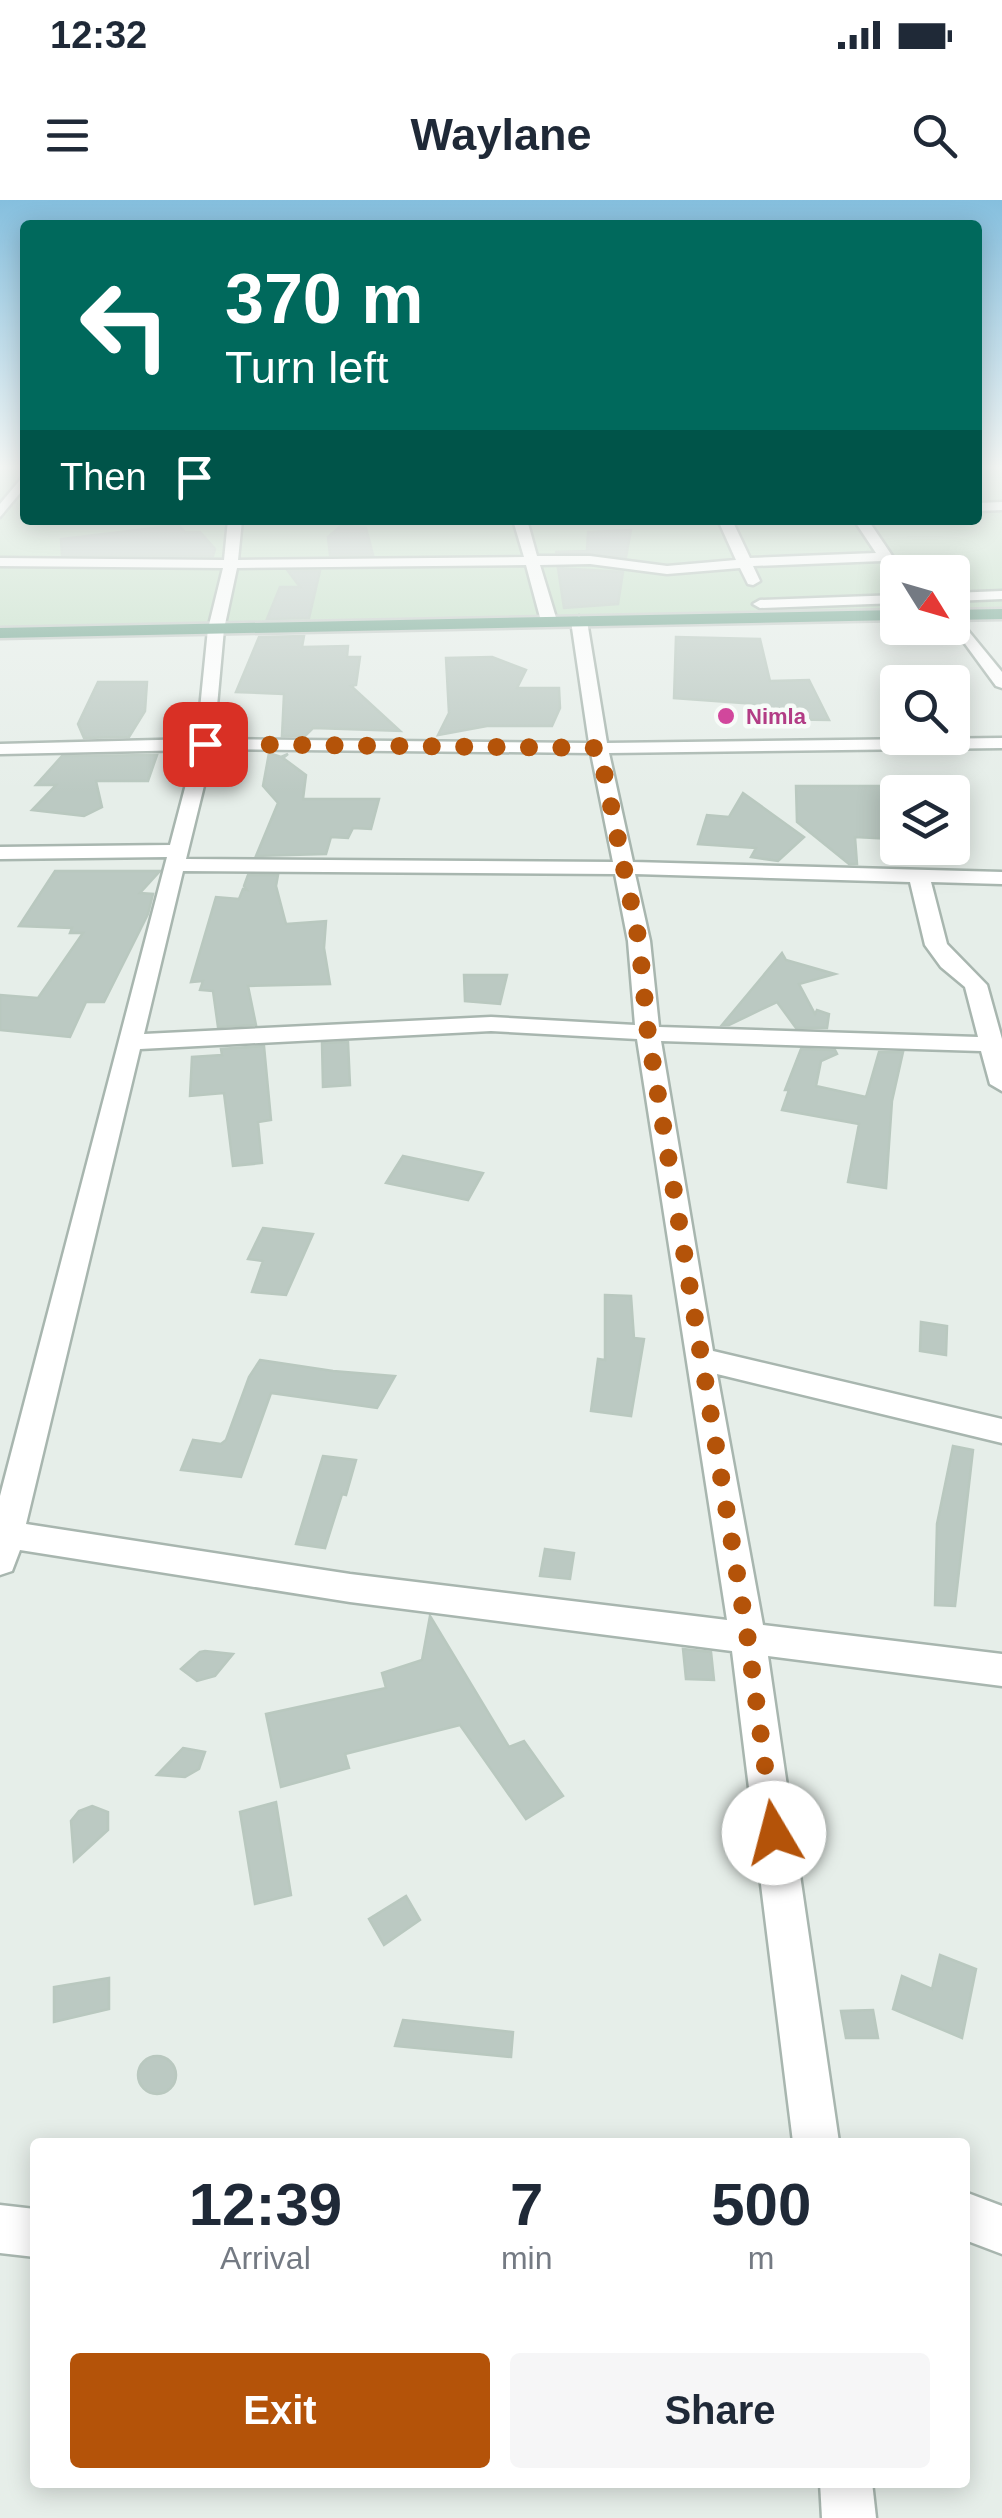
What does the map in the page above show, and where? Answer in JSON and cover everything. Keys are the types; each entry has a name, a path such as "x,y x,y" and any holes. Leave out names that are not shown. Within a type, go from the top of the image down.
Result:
{"main road":[{"path":"0,633 564,621 762,611 880,615"},
{"path":"970,615 1002,614"}],"street":[{"path":"229,577 216,630 205,744 3,1542 1002,1670"},
{"path":"541,577 564,621 599,748 639,941 648,1034 748,1640 815,2138"},
{"path":"751,577 762,611 880,600"},
{"path":"970,596 1002,595"},
{"path":"970,639 1002,683"},
{"path":"0,748 1002,743"},
{"path":"0,853 1002,878"},
{"path":"919,875 936,945 948,962 976,985 1002,1084"},
{"path":"130,1042 491,1024 648,1034 994,1044"},
{"path":"702,1359 1002,1430"},
{"path":"970,2218 1002,2230"},
{"path":"0,2229 30,2232"},
{"path":"847,2488 850,2518"}],"green space":[{"path":"0,577 880,577 880,616 0,633"},
{"path":"970,577 1002,577 1002,614 970,615"}],"building":[{"path":"293,577 319,577 309,618 267,619 280,587 300,587"},
{"path":"559,577 622,577 618,604 564,608"},
{"path":"304,636 302,647 348,646 347,657 360,657 356,685 351,686 400,731 313,728 305,736 282,736 284,694 236,692 259,637"},
{"path":"676,637 760,639 770,681 809,680 829,720 758,719 756,704 674,698"},
{"path":"492,657 526,670 517,688 559,688 560,708 552,726 487,726 438,735 449,713 446,658"},
{"path":"98,682 147,682 145,711 129,737 84,738 78,724"},
{"path":"269,753 281,757 288,754 283,758 306,775 303,799 379,799 371,829 353,828 348,838 331,837 326,854 256,856 278,803 263,786"},
{"path":"157,755 148,781 96,781 102,807 84,816 32,810 56,785 36,785 62,756"},
{"path":"796,786 880,786 880,838 855,837 857,864 849,864 797,822"},
{"path":"743,793 804,837 778,861 751,857 756,848 698,844 707,815 729,817"},
{"path":"55,871 160,871 140,893 153,894 148,914 104,1002 86,1002 70,1037 0,1030 0,995 38,998 83,933 70,933 72,928 19,926"},
{"path":"248,875 278,875 276,886 286,924 326,921 324,948 330,984 248,986 256,1025 218,1027 213,991 200,990 203,981 191,982 216,897 239,899 243,889 247,890 244,886"},
{"path":"782,953 786,960 835,974 799,984 815,1014 817,1010 829,1014 827,1028 796,1028 777,1002 722,1025"},
{"path":"464,975 507,975 500,1004 465,1001"},
{"path":"348,1042 350,1085 323,1087 322,1043"},
{"path":"264,1046 271,1120 258,1122 262,1163 233,1166 224,1093 190,1096 192,1057 222,1055 221,1049"},
{"path":"801,1049 835,1050 837,1054 821,1061 816,1086 866,1097 879,1052 903,1052 892,1101 886,1188 848,1182 859,1124 782,1110 789,1090 785,1090"},
{"path":"403,1156 483,1173 468,1200 386,1183"},
{"path":"263,1228 313,1234 286,1295 252,1292 263,1261 248,1259"},
{"path":"605,1295 631,1296 634,1338 644,1339 631,1416 591,1411 598,1359 605,1360"},
{"path":"921,1322 947,1326 946,1355 920,1351"},
{"path":"260,1360 395,1376 377,1408 271,1393 241,1477 181,1470 193,1440 221,1444 226,1440 249,1377"},
{"path":"953,1446 973,1450 955,1606 935,1605 937,1524"},
{"path":"323,1456 356,1460 346,1495 342,1494 325,1548 296,1544"},
{"path":"545,1549 574,1553 570,1579 540,1576"},
{"path":"430,1616 509,1747 524,1741 563,1796 526,1819 460,1725 345,1754 349,1768 281,1787 266,1714 386,1688 382,1673 422,1660"},
{"path":"683,1649 711,1652 714,1680 686,1679"},
{"path":"200,1652 233,1654 215,1676 197,1681 181,1669"},
{"path":"183,1748 205,1752 199,1769 185,1777 157,1775"},
{"path":"276,1802 291,1895 255,1904 240,1812"},
{"path":"92,1806 108,1812 108,1830 74,1861 71,1821 79,1811"},
{"path":"406,1896 420,1920 384,1945 369,1919"},
{"path":"940,1955 976,1969 962,2038 893,2009 902,1976 932,1989"},
{"path":"109,1978 109,2009 54,2022 54,1987"},
{"path":"873,2010 878,2038 846,2038 841,2011"},
{"path":"403,2020 513,2032 511,2057 395,2046"},
{"path":"157,2056 170,2062 176,2075 170,2088 157,2094 144,2088 138,2075 144,2062"}],"place":[{"name":"Nimla","path":"726,716"}],"route":[{"path":"205,744 599,748 639,941 648,1034 748,1640 774,1833"}]}
